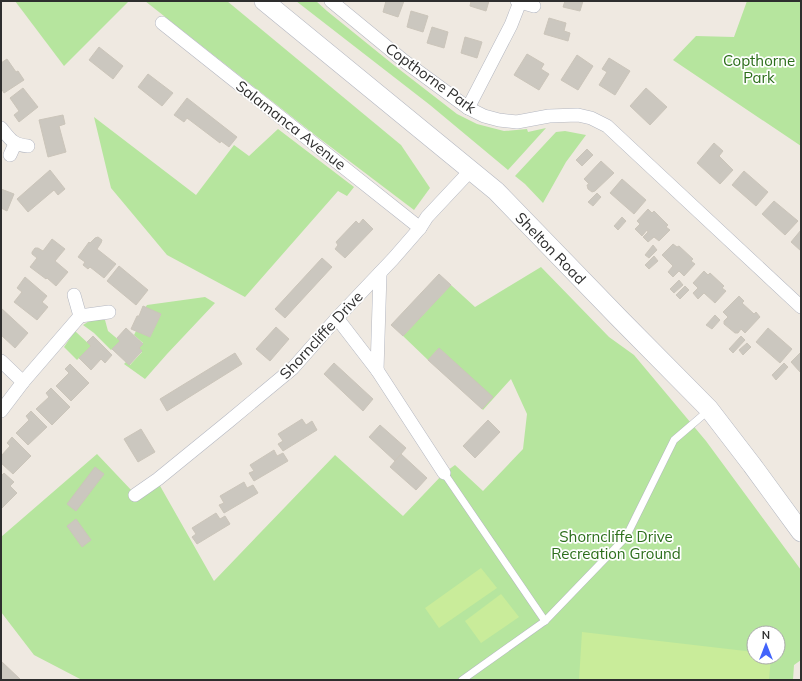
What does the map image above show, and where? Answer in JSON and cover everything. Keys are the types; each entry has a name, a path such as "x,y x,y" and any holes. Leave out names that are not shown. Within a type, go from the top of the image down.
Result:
{"main road":[{"name":"Shelton Road","path":"264,1 496,191 709,409 752,464 801,532"}],"street":[{"path":"468,108 511,25 519,1 534,6"},
{"name":"Copthorne Park","path":"335,2 404,61 468,108 484,116 499,120 517,122 549,116 578,115 591,118 607,126 801,307"},
{"name":"Salamanca Avenue","path":"162,23 420,228"},
{"path":"1,128 9,139 13,150 21,146 28,146"},
{"name":"Shorncliffe Drive","path":"135,495 158,479 293,368 420,228 427,217 471,170"},
{"path":"377,370 380,273"},
{"path":"74,295 80,316"},
{"path":"1,411 23,382 80,316 109,312"},
{"path":"337,318 377,370 444,473"},
{"path":"1,361 23,382"}],"lane":[{"path":"462,680 545,621 626,537 674,440 709,409"},
{"path":"444,473 545,621"}],"green space":[{"path":"15,1 129,1 64,66"},
{"path":"145,1 227,1 401,145 430,188 414,210 315,135"},
{"path":"296,1 316,1 395,66 457,114 477,124 504,131 527,129 528,132 546,128 508,170 430,105"},
{"name":"Copthorne Park","path":"747,1 801,1 801,146 673,60 696,36 734,37"},
{"path":"94,117 196,195 234,145 249,156 278,129 354,187 347,196 338,191 245,297 167,255 111,188"},
{"path":"565,131 586,135 566,162 543,203 515,176 556,132"},
{"name":"Shorncliffe Drive Recreation Ground","path":"541,267 609,337 634,355 706,441 801,570 801,660 794,665 793,680 82,680 34,655 1,612 1,537 97,454 133,492 155,477 214,581 335,455 403,516 444,473 455,465 483,491 523,449 527,414 511,379 483,410 482,409 492,397 439,348 428,360 403,336 451,285 475,307"},
{"path":"205,297 215,303 145,379 124,364 126,362 130,365 142,352 139,348 143,343 134,335 136,331 150,337 161,314 145,308 147,305"},
{"path":"91,320 105,320 108,331 120,341 111,350 94,333 83,325"},
{"path":"75,331 91,346 77,360 64,347"},
{"path":"481,568 497,588 439,628 425,608"},
{"path":"501,594 519,617 481,643 465,621"},
{"path":"582,632 746,651 746,665 770,665 769,680 579,680"}],"building":[{"path":"386,1 404,1 398,17 383,12"},
{"path":"471,1 489,1 486,11 470,6"},
{"path":"565,1 583,1 580,11 563,7"},
{"path":"411,11 428,16 423,32 407,27"},
{"path":"549,18 566,23 564,31 570,33 568,41 544,34"},
{"path":"432,27 448,32 444,48 427,43"},
{"path":"465,37 482,42 477,58 461,53"},
{"path":"99,47 123,66 113,79 89,60"},
{"path":"527,54 544,64 541,69 549,74 539,90 514,75"},
{"path":"577,55 593,66 578,90 561,80"},
{"path":"609,58 630,71 615,95 599,85 607,72 602,69"},
{"path":"7,59 24,80 4,93 1,88 1,63"},
{"path":"148,74 173,93 162,106 138,87"},
{"path":"23,88 38,107 19,122 14,115 19,111 10,98"},
{"path":"646,88 667,107 650,125 630,106"},
{"path":"187,98 237,137 229,147 221,141 220,143 187,118 184,122 174,115"},
{"path":"63,115 65,124 59,126 66,152 48,157 39,120"},
{"path":"714,143 723,151 719,156 733,170 720,184 697,163"},
{"path":"587,149 593,155 582,166 576,160"},
{"path":"601,161 614,173 595,191 592,192 588,189 587,185 589,184 584,179"},
{"path":"50,170 65,189 58,195 54,190 28,212 17,199"},
{"path":"744,171 768,192 756,206 732,185"},
{"path":"622,179 646,200 634,214 610,193"},
{"path":"1,189 14,194 7,211 1,208"},
{"path":"597,193 601,197 593,206 588,202"},
{"path":"774,201 798,221 785,235 762,214"},
{"path":"648,209 652,213 654,211 668,225 666,227 670,230 659,241 654,237 648,242 643,237 648,232 647,230 642,236 635,229 640,224 637,221"},
{"path":"622,217 626,221 618,230 614,226"},
{"path":"363,219 373,229 345,258 335,249 338,245 336,242 356,221 359,224"},
{"path":"801,230 801,251 791,242"},
{"path":"98,237 102,240 97,249 116,264 104,278 90,267 88,269 83,265 85,262 78,257 89,242 90,243"},
{"path":"52,239 65,249 55,261 68,272 56,286 30,267 37,258 32,254 35,248 43,251"},
{"path":"673,244 677,247 679,246 693,259 691,261 695,264 684,276 679,271 673,277 668,272 673,266 662,255"},
{"path":"653,245 657,250 649,258 645,255"},
{"path":"654,256 658,261 649,269 645,265"},
{"path":"322,258 332,267 285,318 275,309"},
{"path":"119,266 148,290 136,305 107,281"},
{"path":"704,271 708,275 710,273 724,286 722,288 726,291 715,303 704,293 698,299 693,293 698,288 693,283"},
{"path":"439,274 451,285 403,336 391,325"},
{"path":"25,277 47,296 42,302 48,307 37,320 14,302 22,292 17,288"},
{"path":"679,280 683,285 674,293 670,289"},
{"path":"685,286 689,290 680,299 676,295"},
{"path":"739,296 744,301 742,303 754,314 756,312 760,317 745,333 741,329 738,333 735,333 724,324 724,321 728,317 723,312"},
{"path":"143,306 161,314 150,337 131,329"},
{"path":"1,308 28,333 15,348 1,335"},
{"path":"715,315 720,320 712,329 706,325"},
{"path":"276,327 289,339 270,361 256,349"},
{"path":"126,328 143,344 139,348 142,351 129,365 112,349 120,341 117,338"},
{"path":"768,328 792,349 780,363 756,342"},
{"path":"93,336 112,355 105,363 101,359 91,370 79,358 91,346 87,342"},
{"path":"741,336 745,340 733,353 729,349"},
{"path":"747,343 751,347 743,355 739,350"},
{"path":"439,348 493,397 482,409 428,360"},
{"path":"801,352 801,373 791,362"},
{"path":"235,353 242,364 167,411 160,399"},
{"path":"334,363 373,399 363,411 324,374"},
{"path":"784,363 788,367 776,380 772,375"},
{"path":"70,364 89,383 71,401 56,386 69,373 65,369"},
{"path":"51,388 70,407 52,425 36,409 49,397 46,393"},
{"path":"31,411 47,427 28,445 16,433 29,420 26,416"},
{"path":"302,419 306,425 312,421 317,430 283,451 278,444 283,441 278,434"},
{"path":"488,420 500,432 475,458 463,446"},
{"path":"380,425 406,448 395,461 369,437"},
{"path":"141,429 155,452 138,462 124,439"},
{"path":"12,437 31,456 13,474 1,463 1,456 10,446 7,443"},
{"path":"274,450 277,456 283,453 288,461 254,481 249,473 254,471 250,465"},
{"path":"401,454 427,478 416,490 390,467"},
{"path":"95,467 104,474 76,511 67,504"},
{"path":"4,473 14,482 10,486 17,493 1,509 1,476"},
{"path":"244,482 247,488 253,485 258,493 224,513 219,505 224,503 220,496"},
{"path":"216,513 220,519 225,516 230,524 197,544 192,537 196,534 192,528"},
{"path":"76,519 91,540 82,547 67,526"},
{"path":"1,661 21,680 1,680"}]}
